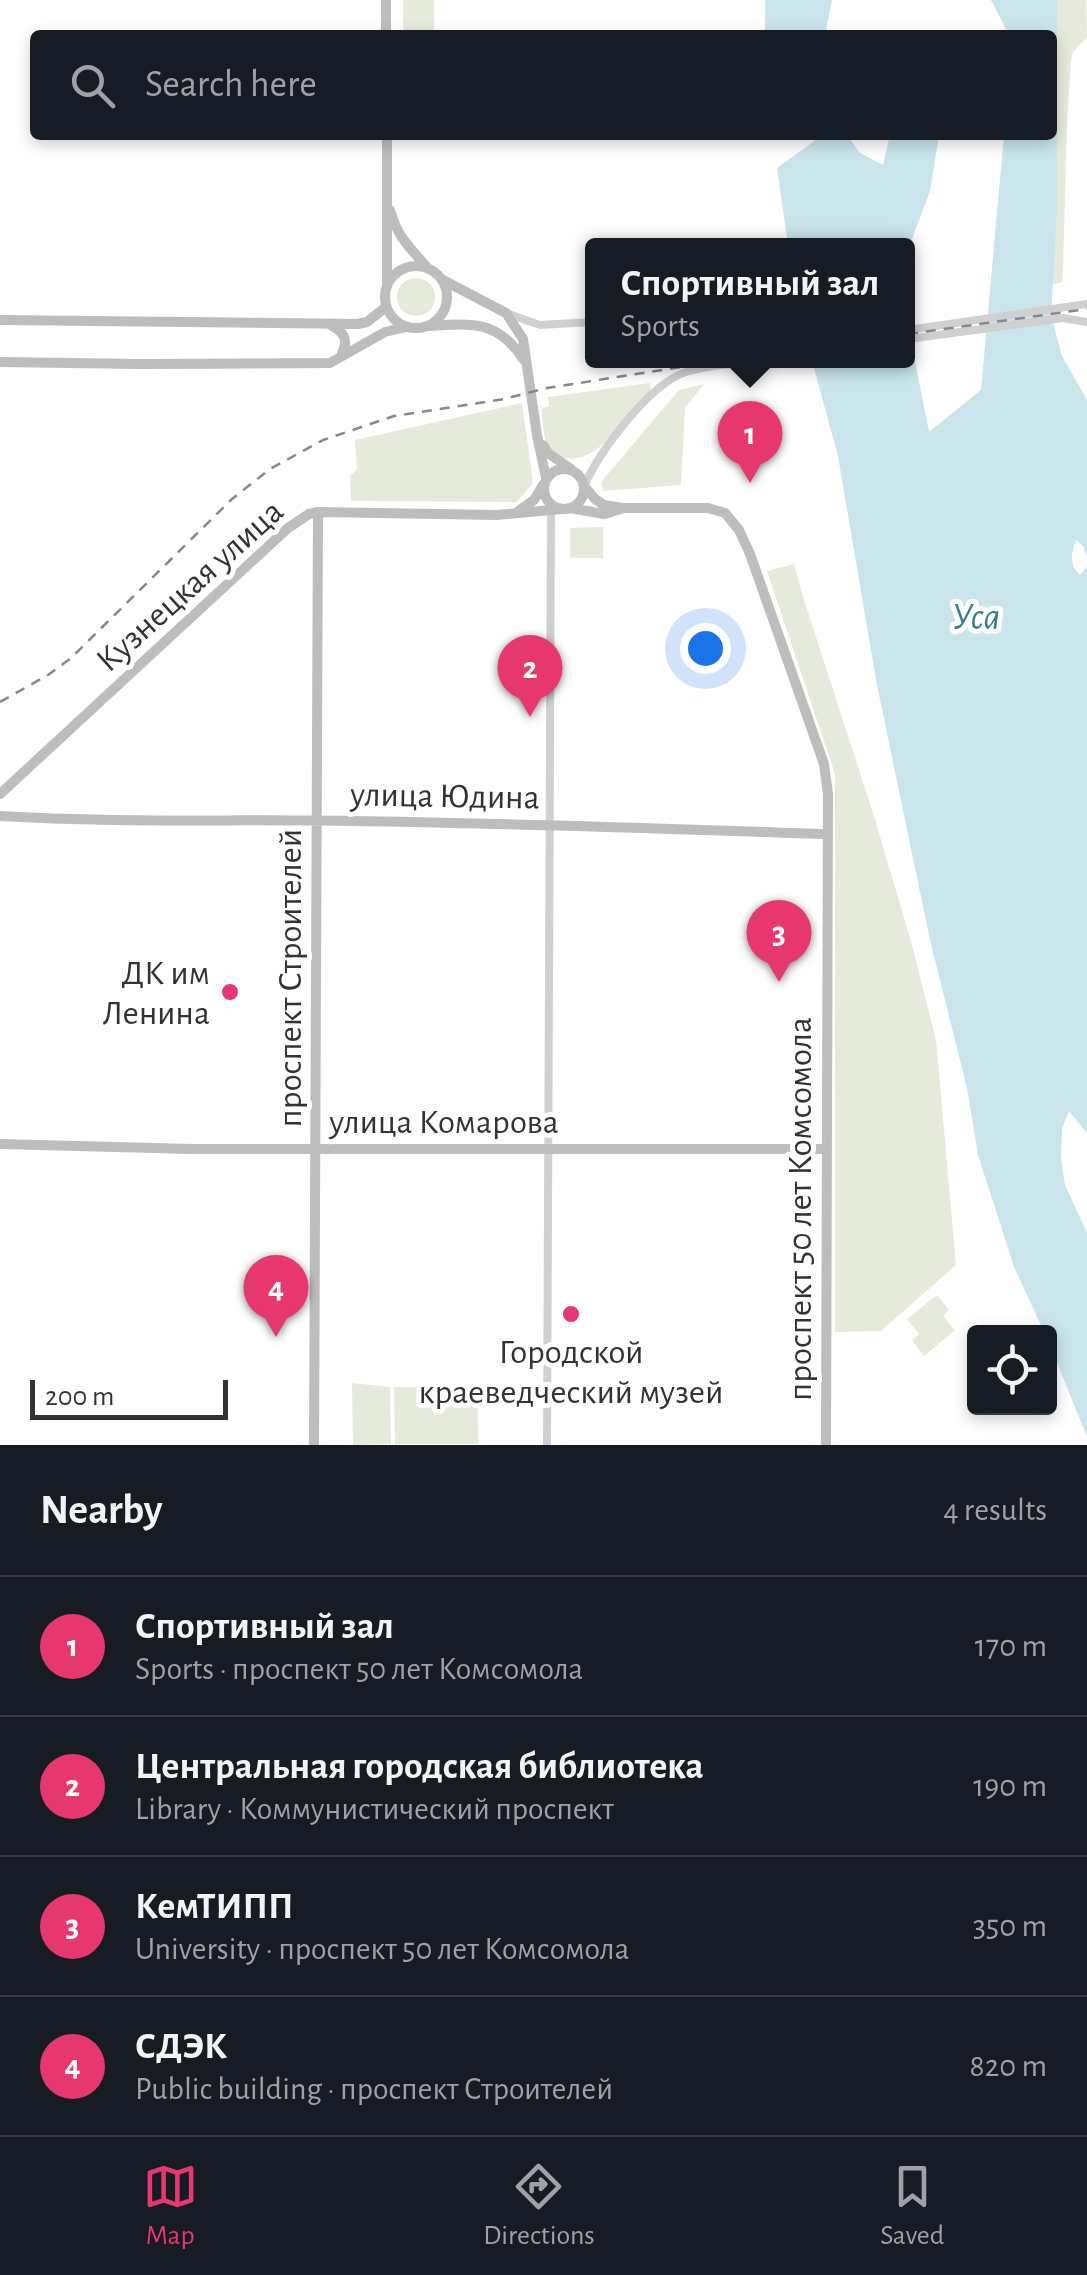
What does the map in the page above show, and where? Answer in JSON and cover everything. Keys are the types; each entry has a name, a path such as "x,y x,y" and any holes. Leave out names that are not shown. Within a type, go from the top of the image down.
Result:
{"main road":[{"path":"386,0 386,30"},
{"path":"388,140 388,284"},
{"path":"386,195 395,229 428,268 441,279 493,304 506,314 523,339 547,500 561,510 582,497 584,486"},
{"path":"428,268 409,266 388,284 386,306 397,322 414,329 458,324 496,331 511,340 527,366"},
{"path":"428,326 446,306 448,296 441,279"},
{"path":"0,320 358,324 386,306"},
{"path":"328,323 344,334 346,341 335,359"},
{"path":"0,362 335,359 385,332 406,327"},
{"path":"537,435 548,453 580,477 595,499 622,508"},
{"path":"511,514 534,500 555,470 573,471"},
{"name":"Кузнецкая улица","path":"0,794 288,528 309,514 511,514 561,510 604,514 622,508 708,508 726,513"},
{"name":"проспект Строителей","path":"314,1445 318,512"},
{"name":"проспект 50 лет Комсомола","path":"726,513 750,554 824,764 828,794 826,1445"},
{"name":"улица Юдина","path":"0,816 74,821 316,820 828,834"},
{"name":"улица Комарова","path":"0,1144 192,1149 827,1149"}],"street":[{"path":"915,339 1062,313 1087,304"},
{"path":"915,329 1062,313 1087,322"},
{"path":"506,314 540,325 585,322"},
{"path":"584,486 604,448 653,393 671,379 713,368"},
{"path":"547,1445 551,825 561,510"}],"shaded area":[{"path":"403,0 434,0 434,30 403,30"},
{"path":"1057,0 1086,0 1087,37 1071,60 1062,282 1052,285 1057,216"},
{"path":"416,278 430,283 435,297 430,311 416,316 402,311 397,297 402,283"},
{"path":"650,383 651,390 599,447 574,459 559,457 550,450 541,409 549,406 548,397"},
{"path":"704,384 685,408 681,485 603,491 601,482 679,390"},
{"path":"522,403 533,483 517,502 351,501 350,476 357,469 355,440"},
{"path":"603,527 603,558 570,558 570,528"},
{"path":"794,564 873,813 936,1040 956,1265 881,1331 835,1332 835,774 767,571"},
{"path":"937,1295 949,1310 943,1316 955,1330 924,1356 912,1340 919,1334 907,1319"},
{"path":"352,1383 390,1387 391,1444 353,1445"},
{"path":"394,1387 478,1387 478,1444 395,1444"}],"water":[{"path":"765,0 832,0 826,30 765,30"},
{"name":"Уса","path":"991,0 1057,0 1057,30 1006,30"},
{"path":"816,140 851,140 860,153 883,165 889,140 938,140 930,191 912,238 787,238 777,168"},
{"name":"Уса","path":"1004,140 1057,140 1051,316 1062,356 1087,400 1087,557 1076,540 1072,559 1080,575 1087,567 1087,1133 1069,1111 1062,1128 1061,1159 1065,1185 1087,1233 1087,1437 1057,1362 1057,1325 1041,1325 1014,1267 978,1155 967,1088 930,940 876,680 838,456 814,368 915,368 915,361 929,432 981,390"}],"railway":[{"path":"915,333 1087,309"},
{"path":"0,702 71,658 232,499 270,469 323,440 394,416 675,368"}],"place":[{"name":"Спортивный зал","path":"750,483"},
{"name":"Центральная городская библиотека","path":"530,717"},
{"name":"КемТИПП","path":"779,982"},
{"name":"ДК им Ленина","path":"230,992"},
{"name":"Городской краеведческий музей","path":"571,1314"},
{"name":"СДЭК","path":"276,1337"}]}
